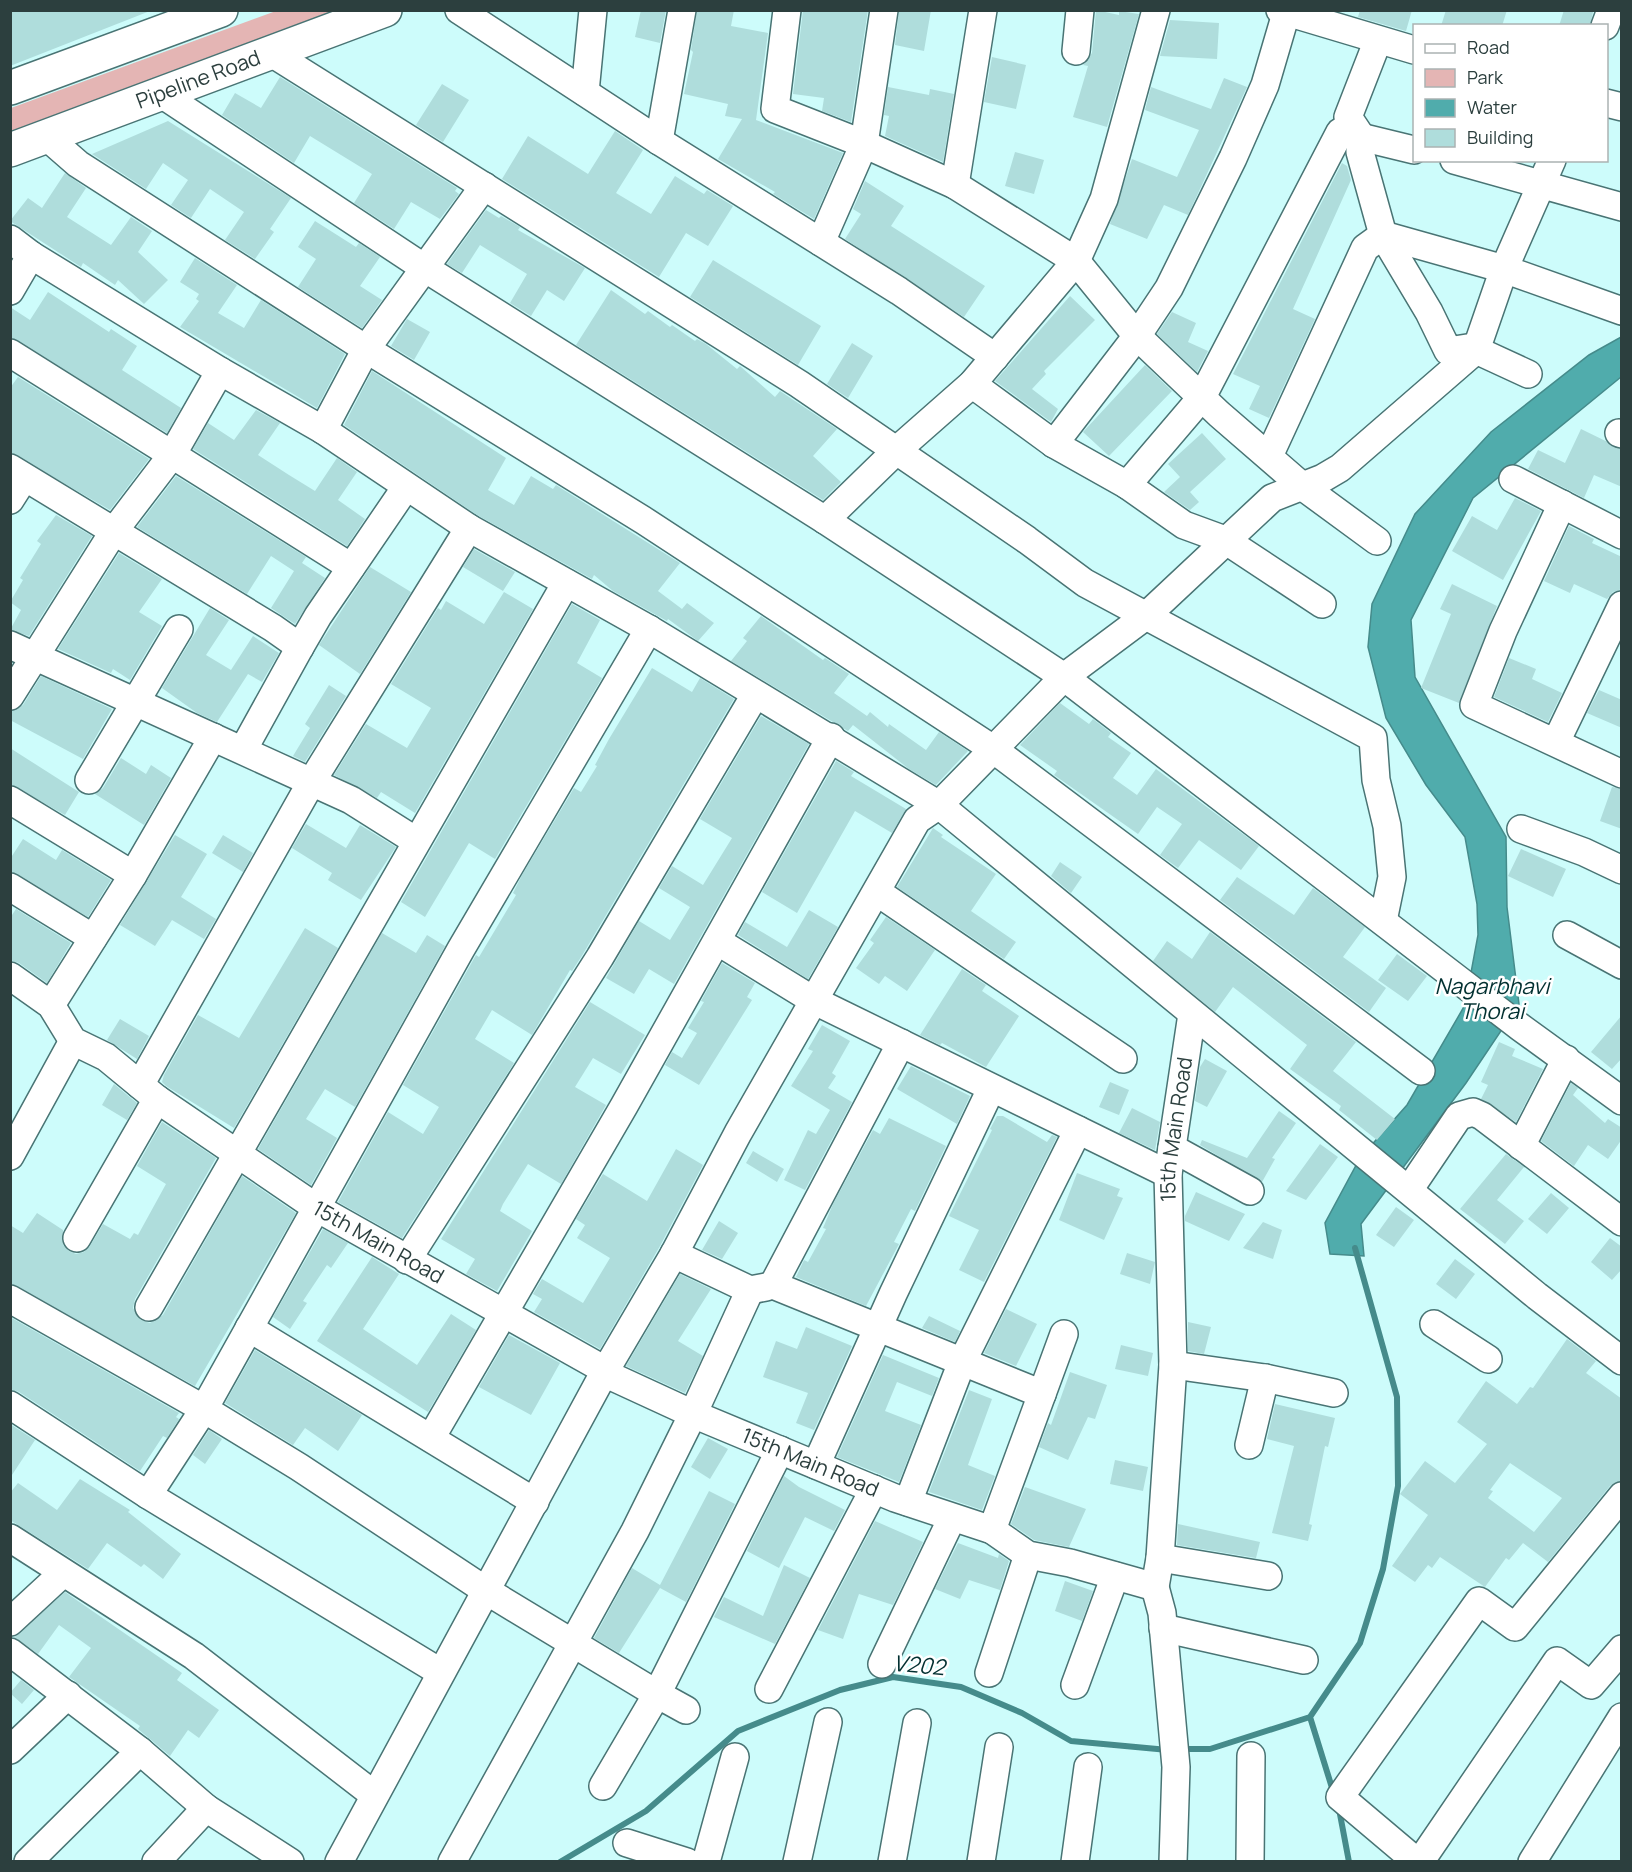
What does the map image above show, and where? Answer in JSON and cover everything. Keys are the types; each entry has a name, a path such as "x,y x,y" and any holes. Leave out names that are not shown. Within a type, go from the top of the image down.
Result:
{"main road":[{"path":"10,88 221,10"},
{"name":"Pipeline Road","path":"10,150 385,10"}],"street":[{"path":"459,10 659,141 899,291 995,357"},
{"path":"585,92 593,10"},
{"path":"659,141 682,10"},
{"path":"787,10 775,109 864,144 955,186 1076,261 1137,336 1202,397 1302,486 1377,541"},
{"path":"821,242 864,144 884,10"},
{"path":"955,186 982,10"},
{"path":"1076,51 1080,10"},
{"path":"825,520 897,450 972,384 1076,261 1104,199 1156,10"},
{"path":"1280,10 1413,50"},
{"path":"1054,444 1137,336 1169,288 1233,159 1265,85 1287,11"},
{"path":"1378,40 1348,117 1360,135 1360,152 1383,235 1429,312 1448,351 1467,348 1476,350 1528,374"},
{"path":"270,52 799,384 1085,583 1373,738 1376,780 1387,825 1392,877 1383,921"},
{"path":"160,93 423,267 825,520 1064,677 1520,1027 1566,1059 1617,1088"},
{"path":"1127,485 1202,397 1330,149 1341,132 1413,150"},
{"path":"47,136 78,164 366,349 643,520 993,749 1421,1071"},
{"path":"1470,162 1548,172 1622,207"},
{"path":"339,1862 373,1794 535,1502 603,1373 674,1254 813,1000 917,820 939,805 1064,677 1148,615 1272,498 1323,478 1340,468 1476,350 1504,269 1548,172"},
{"path":"323,430 366,349 423,267 484,186"},
{"path":"1383,235 1504,269 1622,311"},
{"path":"1269,456 1365,248 1383,235"},
{"path":"10,239 32,255 220,371 323,430 469,528 649,629 754,695 831,737 939,805 1537,1296 1622,1361"},
{"path":"10,291 32,255"},
{"path":"10,353 351,567"},
{"path":"10,696 114,531 172,455 220,371"},
{"path":"972,384 1054,444 1127,485 1184,525 1225,540 1322,604"},
{"path":"1513,479 1622,535"},
{"path":"15,482 114,531 273,628 300,647"},
{"path":"243,750 300,647 406,487"},
{"path":"1562,504 1503,631 1474,705 1622,774"},
{"path":"77,1238 148,1092 312,781 469,528"},
{"path":"149,1307 236,1152 566,583"},
{"path":"1556,742 1622,605"},
{"path":"88,780 179,628"},
{"path":"148,1495 204,1409 462,949 649,629"},
{"path":"10,645 312,781 351,800 416,841"},
{"path":"407,1260 600,957 754,695"},
{"path":"51,1005 133,875 213,737"},
{"path":"431,1438 717,941 831,737"},
{"path":"10,800 133,875"},
{"path":"1521,829 1584,852 1622,870"},
{"path":"10,887 93,938"},
{"path":"877,892 1123,1059"},
{"path":"1567,935 1622,965"},
{"path":"717,941 813,1000 1077,1130 1250,1191"},
{"path":"10,975 51,1005 73,1041 10,1156"},
{"name":"15th Main Road","path":"73,1041 106,1057 148,1092 317,1208 503,1315 596,1365 603,1373 693,1414 874,1489 992,1530 1028,1555 1070,1563 1155,1587 1160,1558 1173,1365 1170,1161 1192,1014"},
{"path":"452,1862 635,1531 693,1414 761,1288 901,1043"},
{"path":"1521,1146 1566,1059"},
{"path":"816,1465 877,1329 991,1089"},
{"path":"1404,1186 1459,1116 1466,1113 1482,1116 1622,1222"},
{"path":"908,1502 962,1362 1077,1130"},
{"path":"674,1254 877,1329 1042,1394"},
{"path":"10,1299 204,1409 299,1467 485,1590 686,1710"},
{"path":"1434,1324 1488,1359"},
{"path":"249,1328 535,1502"},
{"path":"992,1530 1064,1334"},
{"path":"1173,1365 1265,1378 1334,1393"},
{"path":"1249,1445 1265,1378"},
{"path":"10,1405 148,1495 440,1672"},
{"path":"603,1786 657,1694 780,1450"},
{"path":"769,1689 874,1489"},
{"path":"1532,1862 1622,1715 1591,1685 1557,1661 1419,1862 1340,1797 1479,1601 1515,1626 1622,1496"},
{"path":"882,1664 952,1518"},
{"path":"10,1538 194,1656 373,1794"},
{"path":"989,1673 1028,1555"},
{"path":"1160,1558 1268,1576"},
{"path":"10,1622 63,1573"},
{"path":"1075,1684 1115,1576"},
{"path":"1155,1587 1163,1628 1175,1750 1173,1862"},
{"path":"1163,1628 1304,1660"},
{"path":"1591,1685 1622,1649"},
{"path":"10,1652 140,1751 206,1808 280,1859"},
{"path":"10,1750 68,1695"},
{"path":"797,1862 828,1722"},
{"path":"892,1862 917,1723"},
{"path":"981,1862 999,1747"},
{"path":"28,1862 140,1751"},
{"path":"1250,1862 1251,1756"},
{"path":"706,1862 735,1757"},
{"path":"1075,1862 1088,1767"},
{"path":"156,1862 206,1808"},
{"path":"627,1843 687,1862"}],"green space":[{"path":"276,11 358,11 11,139 11,108"}],"water":[{"name":"Nagarbhavi Thorai","path":"1621,337 1621,377 1473,498 1411,620 1415,677 1506,837 1507,907 1519,1004 1466,1083 1361,1224 1364,1256 1330,1254 1325,1223 1360,1158 1407,1105 1465,1005 1478,935 1477,904 1465,837 1426,785 1386,718 1368,647 1372,604 1415,514 1491,432 1589,355"}],"building":[{"path":"10,10 150,10 150,11 10,66"},
{"path":"641,10 666,10 660,43 635,37"},
{"path":"697,10 734,10 731,26 768,33 756,120 843,153 814,219 773,194 775,192 718,159 742,119 725,116 728,104 684,94 693,52 691,50"},
{"path":"803,10 868,10 851,122 822,111 824,98 793,94"},
{"path":"899,10 931,10 924,51 895,45"},
{"path":"1096,10 1119,15 1119,11 1139,14 1107,127 1073,117 1088,66 1083,65 1092,53"},
{"path":"1360,10 1412,10 1406,31 1358,17"},
{"path":"1446,10 1507,10 1503,24 1442,24"},
{"path":"1564,10 1593,12 1590,24 1560,24"},
{"path":"1170,20 1219,23 1217,59 1160,56"},
{"path":"992,57 1026,65 1016,109 984,102"},
{"path":"280,77 457,188 455,191 459,194 440,219 411,202 394,229 354,203 372,174 310,136 294,163 222,115 235,93 261,108"},
{"path":"1224,78 1247,87 1188,215 1164,205 1147,239 1110,224 1132,159 1177,177 1199,130 1145,110 1151,87 1211,109"},
{"path":"442,84 469,100 443,142 416,125"},
{"path":"888,87 929,95 930,89 954,94 943,162 885,136 889,116 884,115"},
{"path":"168,121 291,198 270,229 274,232 255,259 225,240 244,212 210,189 191,218 171,205 188,180 163,163 146,189 92,154"},
{"path":"615,131 643,150 616,193 651,214 675,176 704,194 707,190 733,206 708,246 686,233 659,277 502,179 528,136 588,174"},
{"path":"1015,152 1044,160 1034,194 1005,186"},
{"path":"1342,163 1347,166 1351,180 1293,309 1315,319 1269,418 1249,409 1260,386 1233,374"},
{"path":"65,173 86,188 67,217 111,245 131,217 152,231 138,252 168,280 144,304 118,280 115,285 83,263 81,267 10,221 28,198 42,208"},
{"path":"865,181 904,206 891,226 985,286 964,317 845,239 861,214 853,209"},
{"path":"486,210 520,227 518,230 585,268 564,301 547,290 531,316 510,303 527,274 480,245 462,273 447,264"},
{"path":"315,221 356,247 359,243 380,257 360,286 382,300 362,328 298,287 316,259 298,247"},
{"path":"195,258 237,285 218,313 244,328 261,300 345,354 317,408 180,327 199,301 196,299 199,294 180,282"},
{"path":"713,260 821,326 798,365 690,297"},
{"path":"611,290 645,314 648,311 670,327 672,325 695,341 697,339 706,344 737,369 740,366 775,397 780,391 837,429 813,456 841,482 823,500 576,345"},
{"path":"48,292 109,332 111,329 137,346 122,370 181,408 167,433 10,337 10,307 30,320"},
{"path":"1070,296 1095,320 1044,371 1046,374 1032,389 1058,409 1051,422 995,381"},
{"path":"1172,312 1196,323 1188,342 1208,351 1197,372 1157,334"},
{"path":"407,319 430,332 414,360 391,346"},
{"path":"852,343 873,356 848,398 827,384"},
{"path":"1145,365 1172,391 1109,456 1083,432"},
{"path":"372,371 506,458 488,490 514,505 531,476 553,489 556,485 680,563 658,591 682,609 687,603 714,623 698,641 668,619 667,621 613,591 594,575 592,579 477,515 344,425"},
{"path":"18,377 149,459 110,510 10,452 10,388"},
{"path":"256,410 280,423 258,455 315,491 337,458 357,472 338,500 365,519 347,546 193,449 208,423 234,440"},
{"path":"1581,429 1622,449 1622,487 1594,475 1584,498 1528,469 1538,450 1565,463"},
{"path":"1202,433 1226,459 1190,492 1199,502 1190,510 1164,492 1180,477 1168,464"},
{"path":"176,476 306,557 302,563 325,578 295,624 271,608 294,571 271,556 247,594 137,527"},
{"path":"1515,498 1541,511 1503,580 1452,551 1472,516 1497,530"},
{"path":"56,515 92,536 29,636 10,630 21,610 10,602 23,580 20,578 41,544 37,541"},
{"path":"1569,526 1594,539 1592,543 1622,557 1622,589 1613,592 1607,599 1574,584 1570,593 1544,581"},
{"path":"474,549 515,572 503,591 463,567"},
{"path":"119,553 162,579 139,612 162,626 130,680 113,669 111,673 58,649"},
{"path":"370,567 411,592 360,674 319,645"},
{"path":"1452,584 1497,606 1459,703 1421,688 1451,614 1440,609"},
{"path":"504,592 533,609 415,813 381,792 377,798 334,775 366,724 407,748 431,708 391,684 438,608 441,610 446,601 484,624"},
{"path":"572,604 600,620 577,663 602,678 495,859 469,843 425,917 401,902"},
{"path":"210,608 229,620 206,655 231,670 253,636 279,653 262,682 248,674 217,722 197,713 162,688"},
{"path":"761,616 823,660 825,658 849,674 834,693 867,716 870,712 888,727 889,724 926,750 939,732 968,751 936,785 909,769 853,725 848,731 731,661 747,641 743,638"},
{"path":"1509,658 1536,669 1532,679 1562,693 1548,722 1494,697"},
{"path":"652,668 692,692 700,678 734,699 583,954 572,971 570,970 532,1035 492,1010 475,1039 514,1063 402,1238 338,1202 388,1112 423,1134 439,1107 403,1085 476,955 479,957 516,895 513,893 522,875 574,788 581,792 597,766 595,765 609,739"},
{"path":"41,676 112,709 83,759 10,720 10,712 23,705"},
{"path":"329,685 346,696 305,762 293,756 310,728 305,724"},
{"path":"1599,690 1622,700 1622,728 1587,713"},
{"path":"1060,703 1089,724 1093,719 1111,733 1108,737 1131,753 1113,778 1137,795 1156,769 1259,846 1241,870 1199,840 1178,868 1160,855 1182,824 1157,807 1138,834 1054,775 1057,771 1020,745"},
{"path":"761,716 809,744 674,984 649,969 634,994 606,978 639,921 670,940 690,907 659,888 672,866 703,885 732,838 700,819"},
{"path":"10,748 79,792 65,815 10,784"},
{"path":"121,758 146,774 151,765 171,778 144,825 95,794 103,788"},
{"path":"836,761 854,772 851,776 906,809 892,833 855,811 797,913 762,892"},
{"path":"1612,787 1622,789 1622,829 1600,821"},
{"path":"306,824 346,848 360,825 396,847 361,900 328,880 332,873 292,848"},
{"path":"933,828 943,835 941,837 996,874 971,911 1016,942 1004,959 897,887"},
{"path":"175,835 207,854 181,897 216,919 204,939 172,920 155,946 120,925"},
{"path":"223,835 253,853 243,872 212,853"},
{"path":"23,839 56,860 62,850 111,880 88,917 10,871 10,859"},
{"path":"1521,849 1566,869 1553,897 1508,876"},
{"path":"1060,862 1082,877 1071,893 1051,876"},
{"path":"1237,877 1294,915 1313,888 1365,927 1343,957 1386,988 1369,1012 1220,900"},
{"path":"16,909 71,943 47,983 19,963 10,960 10,918"},
{"path":"809,910 838,927 808,979 738,935 745,922 787,947"},
{"path":"886,917 935,950 907,991 885,976 879,984 856,968 874,943 870,940"},
{"path":"305,928 338,948 234,1128 166,1086 162,1082 164,1075 198,1015 239,1038"},
{"path":"1210,932 1356,1042 1333,1071 1395,1119 1377,1140 1339,1110 1341,1106 1290,1069 1307,1045 1233,987 1215,1012 1153,961 1167,941 1192,959"},
{"path":"382,933 416,953 427,935 445,946 355,1107 325,1089 306,1119 337,1138 311,1185 258,1149"},
{"path":"1397,954 1427,976 1408,1001 1378,980"},
{"path":"722,963 755,983 747,997 752,1000 699,1085 665,1065 672,1052 682,1058 697,1033 688,1028 704,1002 701,1001"},
{"path":"962,969 986,985 982,991 1019,1016 986,1067 942,1043 940,1045 920,1035"},
{"path":"590,1002 645,1035 621,1074 593,1058 575,1087 606,1105 561,1184 528,1164 503,1204 500,1211 532,1231 497,1291 466,1274 475,1259 441,1239"},
{"path":"1622,1015 1622,1058 1612,1069 1591,1052"},
{"path":"120,1019 149,1036 137,1059 107,1040"},
{"path":"822,1025 850,1041 832,1073 836,1076 828,1088 852,1102 805,1190 784,1180 808,1130 816,1134 830,1110 791,1086 813,1051 808,1049"},
{"path":"1499,1042 1515,1049 1512,1056 1543,1069 1516,1122 1481,1099 1488,1085 1481,1082"},
{"path":"1205,1059 1227,1071 1207,1107 1195,1101 1200,1067"},
{"path":"911,1066 970,1096 957,1124 897,1089"},
{"path":"1110,1082 1129,1090 1119,1115 1099,1107"},
{"path":"1571,1083 1578,1088 1573,1095 1605,1123 1608,1119 1622,1128 1622,1139 1608,1159 1588,1145 1574,1166 1541,1141"},
{"path":"114,1084 137,1103 127,1120 102,1105"},
{"path":"1132,1108 1160,1122 1155,1150 1119,1133"},
{"path":"1279,1111 1296,1123 1272,1158 1275,1159 1262,1182 1200,1145 1202,1140 1247,1158"},
{"path":"997,1116 1003,1116 1047,1142 1052,1135 1057,1137 984,1282 959,1270 979,1230 949,1216"},
{"path":"889,1118 946,1146 915,1211 911,1209 894,1242 899,1244 866,1306 796,1277 804,1260 808,1262 826,1229 823,1228 833,1204 873,1130 880,1134"},
{"path":"162,1122 216,1158 135,1299 133,1308 141,1320 150,1323 163,1315 242,1176 296,1213 195,1386 10,1283 10,1225 23,1233 37,1213 63,1230 63,1245 76,1254 84,1252 90,1246 103,1224 130,1239 134,1233 138,1235 166,1184 137,1166"},
{"path":"1320,1144 1338,1157 1306,1200 1286,1191"},
{"path":"676,1149 703,1165 660,1246 600,1349 534,1312 542,1299 533,1294 542,1279 583,1303 610,1258 577,1238 585,1225 576,1219 603,1174 647,1201"},
{"path":"753,1151 784,1169 777,1182 746,1163"},
{"path":"1506,1154 1524,1167 1497,1200 1524,1221 1505,1244 1460,1209"},
{"path":"1077,1173 1120,1189 1117,1196 1123,1198 1104,1240 1059,1220"},
{"path":"1196,1192 1245,1214 1229,1241 1185,1221"},
{"path":"1551,1193 1569,1208 1547,1234 1528,1219"},
{"path":"1396,1207 1414,1220 1394,1247 1376,1235"},
{"path":"719,1221 738,1233 722,1259 702,1250"},
{"path":"1263,1222 1282,1230 1273,1259 1243,1248"},
{"path":"323,1229 348,1243 331,1268 327,1265 303,1301 307,1303 290,1329 273,1317"},
{"path":"1610,1238 1622,1247 1622,1269 1612,1280 1591,1262"},
{"path":"1127,1253 1155,1262 1150,1284 1120,1274"},
{"path":"372,1257 399,1274 363,1329 417,1365 451,1314 476,1330 428,1412 317,1341"},
{"path":"1455,1259 1475,1274 1456,1299 1436,1284"},
{"path":"680,1274 711,1289 678,1341 703,1356 685,1393 626,1366"},
{"path":"1006,1309 1037,1324 1016,1366 984,1353"},
{"path":"929,1316 960,1331 955,1342 922,1328"},
{"path":"10,1317 179,1413 176,1417 179,1419 167,1438 163,1436 140,1471 19,1392 10,1389"},
{"path":"1188,1322 1211,1327 1204,1354 1188,1351"},
{"path":"806,1327 852,1346 814,1430 796,1423 808,1393 763,1377 776,1341 797,1349"},
{"path":"509,1335 560,1363 531,1415 479,1387"},
{"path":"1567,1339 1596,1361 1586,1373 1622,1399 1622,1481 1610,1486 1548,1562 1523,1543 1509,1560 1506,1558 1485,1587 1440,1557 1432,1568 1428,1565 1415,1582 1392,1566 1428,1515 1400,1494 1425,1461 1455,1483 1487,1444 1457,1422 1486,1381 1517,1404 1530,1387 1533,1388","holes":["1510,1463 1562,1498 1534,1532 1488,1498 1493,1491 1490,1490"]},
{"path":"1121,1345 1153,1353 1148,1376 1115,1369"},
{"path":"255,1350 362,1415 338,1451 305,1428 293,1445 225,1403"},
{"path":"883,1355 939,1378 932,1396 897,1382 885,1411 921,1425 899,1482 837,1457"},
{"path":"1070,1372 1107,1385 1095,1419 1088,1417 1068,1460 1039,1447 1048,1423 1051,1425"},
{"path":"969,1390 992,1399 968,1465 995,1476 982,1510 929,1492"},
{"path":"1275,1404 1335,1418 1328,1447 1325,1446 1309,1524 1312,1525 1308,1541 1272,1533 1294,1446 1267,1439"},
{"path":"10,1424 35,1440 10,1478"},
{"path":"209,1430 222,1439 205,1464 193,1455"},
{"path":"708,1438 728,1449 710,1479 691,1467"},
{"path":"1115,1460 1148,1467 1143,1491 1110,1484"},
{"path":"784,1476 799,1487 845,1510 834,1531 805,1517 779,1568 747,1551"},
{"path":"80,1479 130,1510 128,1512 181,1554 163,1579 144,1564 141,1567 107,1543 88,1569 10,1520 10,1493 18,1483 57,1510"},
{"path":"1025,1487 1086,1509 1069,1547 1034,1540 1011,1524"},
{"path":"709,1491 735,1504 686,1602 660,1588 619,1653 594,1638 632,1568 660,1585"},
{"path":"875,1521 923,1542 893,1605 859,1594 843,1639 818,1630"},
{"path":"1178,1524 1260,1542 1256,1558 1177,1545"},
{"path":"958,1543 998,1558 999,1554 1009,1561 1000,1590 969,1580 960,1599 935,1589"},
{"path":"784,1565 810,1578 775,1644 714,1617 724,1597 763,1616"},
{"path":"1065,1581 1093,1591 1082,1621 1055,1611"},
{"path":"65,1592 182,1673 177,1680 219,1710 199,1738 188,1730 170,1756 138,1729 140,1726 69,1677 91,1648 59,1625 38,1654 14,1637"},
{"path":"21,1680 34,1690 22,1704 10,1693"}],"waterway":[{"name":"Nagarbhavi Thorai","path":"1310,1717 1360,1643 1383,1569 1398,1486 1397,1397 1355,1248"},
{"name":"V202","path":"560,1862 646,1811 738,1731 840,1690 893,1677 961,1687 1022,1713 1071,1741 1168,1750"},
{"path":"1310,1717 1333,1791"},
{"name":"V202","path":"1181,1749 1210,1749 1310,1717"},
{"path":"1339,1809 1349,1862"}]}
